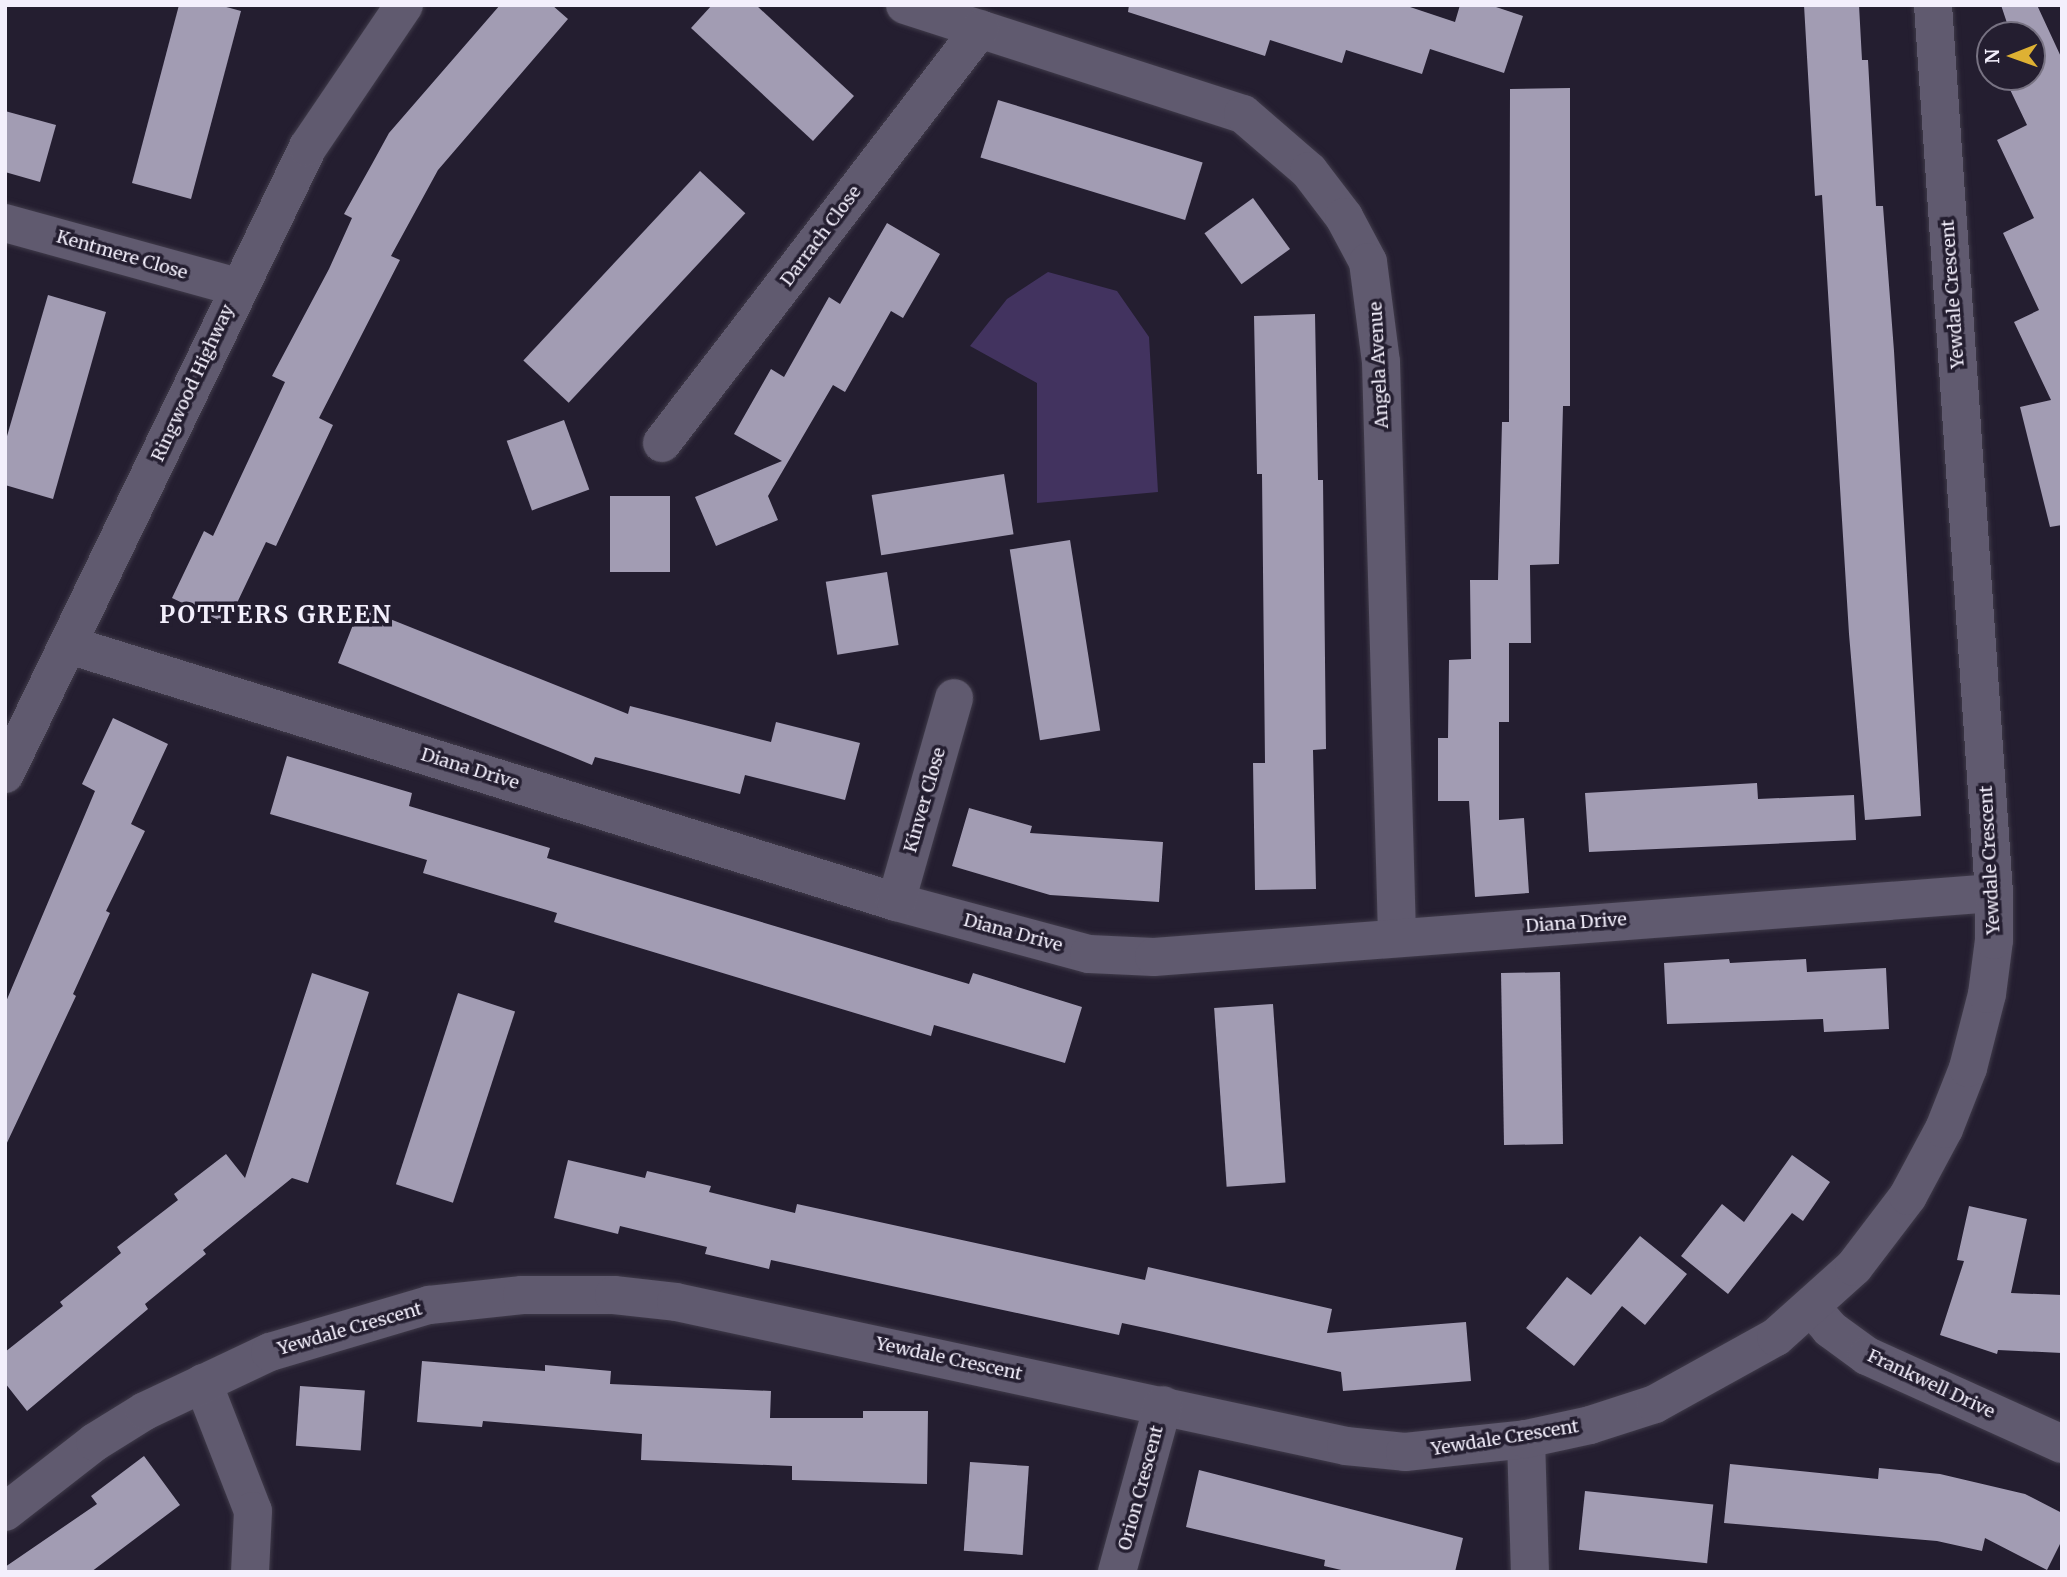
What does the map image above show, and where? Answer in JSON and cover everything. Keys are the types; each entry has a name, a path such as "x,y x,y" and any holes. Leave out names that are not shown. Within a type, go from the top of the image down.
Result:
{"street":[{"name":"Ringwood Highway","path":"9,755 69,645 238,287 308,147 404,5"},
{"name":"Angela Avenue","path":"905,5 1242,114 1309,170 1344,217 1368,262 1381,362 1397,935"},
{"name":"Yewdale Crescent","path":"5,1512 95,1442 203,1383 270,1352 429,1305 522,1295 614,1295 676,1302 1357,1448 1405,1452 1526,1439 1590,1425 1656,1404 1728,1367 1812,1308 1854,1268 1900,1206 1944,1129 1968,1068 1987,994 1994,893 1933,5"},
{"name":"Darrach Close","path":"662,443 980,29"},
{"name":"Kentmere Close","path":"5,223 238,287"},
{"name":"Diana Drive","path":"69,645 896,902 1076,950 1118,956 1166,956 1397,935 1994,893"},
{"name":"Kinver Close","path":"896,902 954,698"},
{"name":"Frankwell Drive","path":"1812,1308 1830,1329 1867,1356 2062,1444"},
{"path":"203,1383 253,1511 250,1572"},
{"name":"Orion Crescent","path":"1118,1572 1163,1405"},
{"path":"1526,1439 1530,1572"}],"shaded area":[{"path":"1048,272 1117,291 1149,337 1158,492 1037,503 1037,383 970,346 1007,299"}],"building":[{"path":"179,5 219,5 241,11 191,199 132,183"},
{"path":"500,5 552,5 568,19 438,170 391,256 400,260 319,418 333,425 276,546 266,542 227,624 172,598 204,531 213,536 285,382 272,376 329,269 352,218 344,214 389,133"},
{"path":"712,5 756,5 854,96 813,141 691,28"},
{"path":"1129,5 1404,5 1455,22 1460,5 1490,5 1523,16 1504,73 1430,49 1422,74 1346,50 1342,63 1270,40 1265,56 1128,12"},
{"path":"1804,5 1859,5 1862,60 1868,60 1876,206 1883,206 1894,351 1921,816 1865,820 1849,634 1822,195 1815,196"},
{"path":"2001,5 2037,5 2044,21 2006,21"},
{"path":"2046,24 2062,59 2062,525 2050,527 2020,407 2051,400 2014,322 2039,310 2003,233 2034,218 1997,140 2027,125 2011,91 2046,91"},
{"path":"1570,88 1570,406 1563,406 1559,564 1530,565 1531,643 1509,643 1509,722 1499,722 1499,820 1524,818 1529,893 1475,897 1469,801 1438,801 1438,738 1448,738 1449,660 1471,659 1470,580 1498,580 1502,422 1509,422 1510,89"},
{"path":"998,100 1203,163 1185,220 980,157"},
{"path":"5,111 56,125 40,182 5,172"},
{"path":"700,171 745,213 569,403 523,360"},
{"path":"1253,198 1290,249 1241,284 1204,233"},
{"path":"887,223 940,254 903,318 891,311 845,392 833,385 768,496 778,520 716,546 695,497 782,461 734,434 771,369 784,377 829,297 840,304"},
{"path":"48,295 106,312 53,499 5,485 5,443"},
{"path":"1315,314 1318,480 1323,480 1326,749 1313,750 1316,889 1255,890 1253,763 1265,763 1262,474 1257,474 1254,316"},
{"path":"564,420 589,490 532,510 507,441"},
{"path":"1004,474 1014,534 881,555 872,495"},
{"path":"610,496 670,496 670,572 610,572"},
{"path":"1070,540 1100,731 1040,740 1010,550"},
{"path":"887,572 899,645 837,655 826,582"},
{"path":"360,607 628,714 630,706 771,742 776,722 860,743 845,800 745,775 740,794 595,757 592,765 338,663"},
{"path":"113,718 168,744 131,824 145,831 106,911 110,913 73,994 76,996 5,1147 5,1004 95,791 82,784"},
{"path":"287,756 412,793 409,806 550,848 547,858 969,984 973,973 1082,1007 1065,1063 934,1025 931,1036 554,922 557,913 423,873 427,860 270,814"},
{"path":"1757,783 1758,799 1854,795 1856,840 1589,852 1585,793"},
{"path":"969,808 1032,826 1030,833 1163,842 1159,902 1050,895 952,866"},
{"path":"1729,959 1730,963 1806,959 1807,972 1886,968 1889,1029 1824,1032 1823,1019 1667,1024 1664,963"},
{"path":"1560,972 1563,1144 1504,1145 1501,973"},
{"path":"312,973 369,992 308,1183 292,1178 203,1250 206,1254 145,1304 148,1309 27,1411 5,1383 5,1352 63,1306 60,1302 121,1253 117,1247 178,1200 174,1194 226,1154 245,1178"},
{"path":"458,993 515,1012 453,1203 396,1184"},
{"path":"1273,1004 1285,1183 1227,1187 1214,1008"},
{"path":"1792,1155 1830,1182 1803,1221 1792,1213 1728,1294 1681,1256 1722,1204 1744,1222"},
{"path":"568,1160 645,1178 647,1171 711,1186 709,1192 795,1213 797,1204 1145,1280 1148,1267 1332,1309 1327,1333 1466,1322 1471,1381 1343,1391 1341,1372 1164,1332 1122,1323 1119,1335 771,1260 769,1269 705,1254 707,1247 620,1226 618,1234 554,1218"},
{"path":"1969,1206 2027,1219 2011,1293 2062,1295 2062,1353 1998,1350 1997,1354 1940,1335 1964,1261 1957,1260"},
{"path":"1640,1236 1687,1274 1645,1325 1622,1306 1574,1366 1526,1328 1567,1277 1591,1295"},
{"path":"422,1361 545,1371 545,1365 611,1371 610,1384 771,1391 770,1418 863,1418 863,1411 928,1411 927,1484 792,1480 792,1466 641,1460 642,1434 483,1421 482,1427 417,1422"},
{"path":"300,1386 365,1391 361,1450 296,1446"},
{"path":"144,1456 180,1505 91,1572 5,1572 5,1567 97,1504 91,1496"},
{"path":"970,1462 1029,1466 1023,1555 964,1551"},
{"path":"1730,1464 1878,1479 1879,1468 1940,1474 2025,1494 2062,1513 2062,1540 2047,1570 1985,1538 1982,1551 1937,1541 1724,1523"},
{"path":"1199,1470 1463,1538 1455,1572 1350,1572 1324,1566 1325,1560 1186,1527"},
{"path":"1585,1491 1713,1504 1707,1563 1579,1550"}],"district":[{"name":"POTTERS GREEN","path":"276,615"}]}
